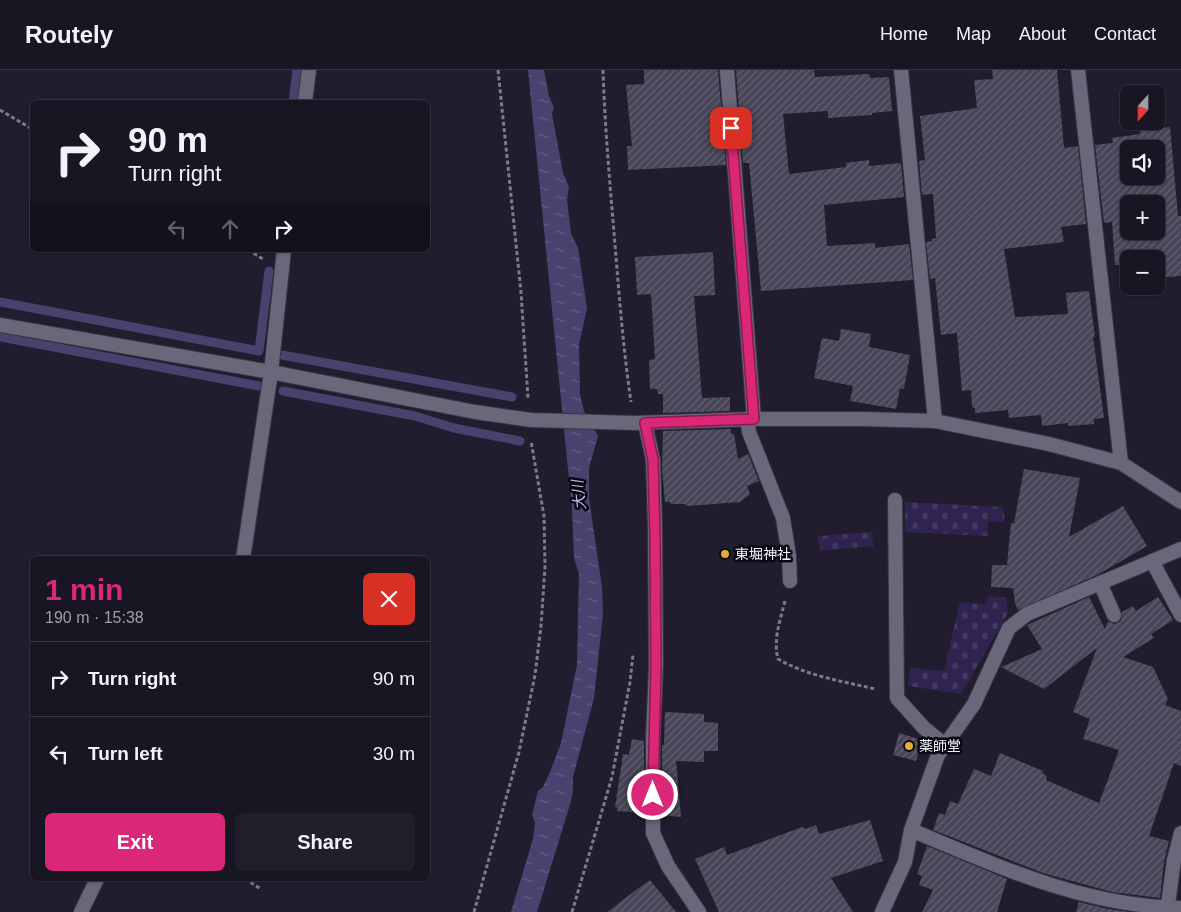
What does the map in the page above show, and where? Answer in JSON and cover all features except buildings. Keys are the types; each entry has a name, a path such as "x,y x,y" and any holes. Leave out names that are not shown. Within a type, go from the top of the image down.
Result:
{"street":[{"path":"305,100 309,70"},
{"path":"727,70 750,419 749,432 783,518 789,556 790,581"},
{"path":"901,70 935,421"},
{"path":"1078,70 1121,463"},
{"path":"243,556 271,372 284,252"},
{"path":"0,325 271,372 475,412 529,420 636,423 750,419 935,421 1049,444 1121,463 1181,502"},
{"path":"636,423 653,460 656,665 653,738 653,833 668,866 699,912"},
{"path":"896,500 897,698 924,728 945,745"},
{"path":"882,912 905,862 911,830 938,755 974,704 1009,628 1027,614 1181,549"},
{"path":"1152,561 1181,615"},
{"path":"1100,583 1114,615"},
{"path":"911,830 989,863 1059,888 1138,905 1172,909 1174,860 1181,832"},
{"path":"81,912 96,881"}],"path":[{"path":"474,912 519,752 535,675 545,566 544,516 529,420 521,292 498,70"},
{"path":"603,70 604,118 626,368 636,423"},
{"path":"0,110 30,127"},
{"path":"790,581 776,639 775,648 778,659 808,673 897,694"},
{"path":"572,912 612,777 630,682 633,651"},
{"path":"247,881 261,889"}],"green space":[{"path":"905,502 1003,507 1005,522 988,521 988,536 905,532"},
{"path":"872,532 873,546 820,551 818,536"},
{"path":"989,596 1006,598 1008,613 961,694 908,686 910,668 944,671 960,602 985,605"}],"water":[{"name":"大川","path":"528,70 544,70 549,96 554,107 552,114 563,173 569,187 567,200 571,233 578,248 587,308 579,345 580,394 584,411 598,436 589,468 589,498 602,587 603,614 594,698 573,777 571,801 537,912 511,912 533,839 535,823 532,815 538,791 543,787 561,743 577,665 579,574 574,558 572,509"}],"waterway":[{"path":"293,100 297,70"},
{"path":"0,302 259,351 269,271"},
{"path":"0,337 259,386"},
{"path":"282,355 512,397"},
{"path":"283,391 415,416 454,428 520,441"}],"place":[{"name":"東堀神社","path":"725,554"},
{"name":"薬師堂","path":"909,746"}],"route":[{"path":"653,795 656,665 655,536 653,460 645,423 754,419 731,128"}]}
